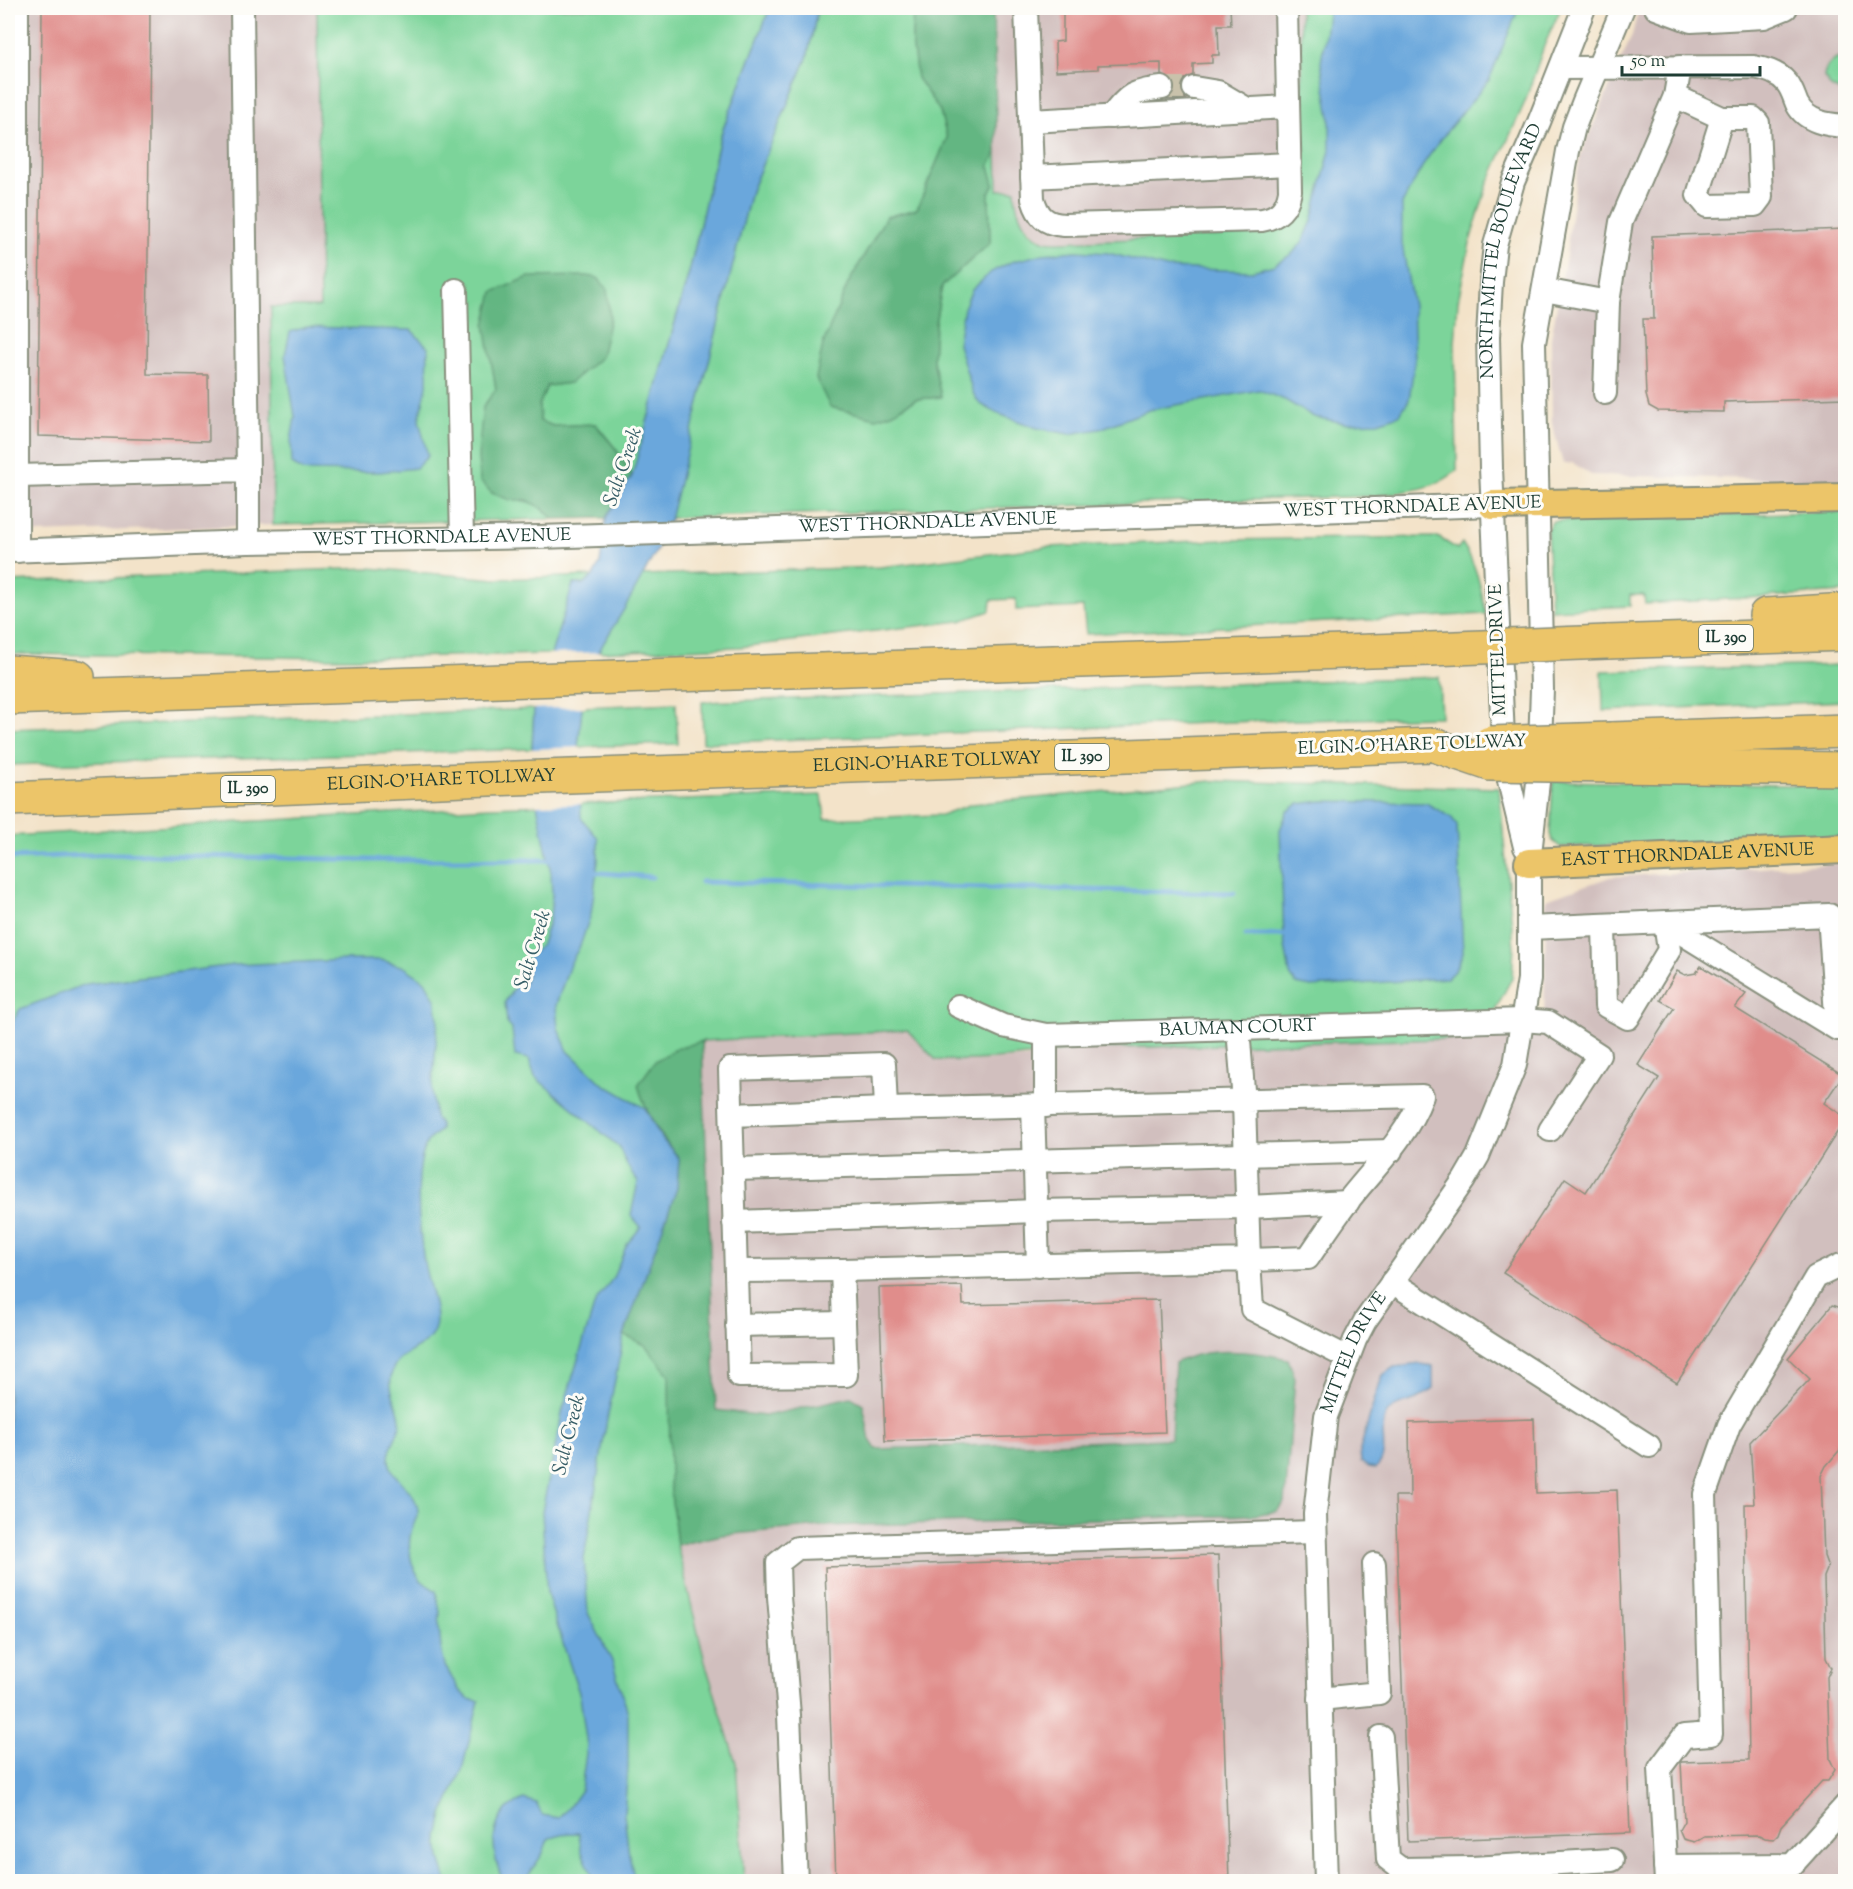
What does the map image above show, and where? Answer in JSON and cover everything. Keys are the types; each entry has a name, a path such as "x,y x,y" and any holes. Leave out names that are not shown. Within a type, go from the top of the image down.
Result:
{"highway":[{"path":"1642,641 1708,619 1845,610"},
{"name":"IL 390","path":"8,698 1845,634"},
{"path":"8,672 254,690"},
{"name":"ELGIN-O'HARE TOLLWAY","path":"8,799 1434,745 1611,753 1845,731"},
{"path":"1611,753 1845,769"}],"main road":[{"name":"WEST THORNDALE AVENUE","path":"1493,505 1845,498"},
{"name":"EAST THORNDALE AVENUE","path":"1529,863 1845,849"}],"street":[{"path":"12,551 18,476 17,8"},
{"path":"242,8 248,542"},
{"path":"1026,8 1033,199 1041,217 1055,225 1262,220 1276,216 1287,206 1290,191 1290,164 1286,8"},
{"name":"NORTH MITTEL BOULEVARD","path":"1493,505 1488,337 1494,245 1513,182 1584,8"},
{"name":"NORTH MITTEL BOULEVARD","path":"1537,504 1534,344 1574,127 1623,8"},
{"path":"1656,8 1691,21 1733,13 1764,17 1786,8"},
{"path":"1561,68 1742,66 1765,69 1777,74 1787,82 1803,113 1820,122 1845,126"},
{"path":"1605,393 1608,302 1621,222 1674,96 1680,67"},
{"path":"1111,117 1125,98 1141,91 1162,88"},
{"path":"1194,88 1218,92 1247,109"},
{"path":"1674,96 1722,118"},
{"path":"1030,121 1288,107"},
{"path":"1032,177 1290,164"},
{"path":"456,290 462,538"},
{"path":"1544,290 1608,302"},
{"path":"18,476 248,470"},
{"name":"MITTEL DRIVE","path":"1326,1881 1314,1514 1326,1416 1365,1321 1464,1180 1478,1156 1515,1065 1529,979 1529,863 1539,773 1542,689 1537,504"},
{"name":"WEST THORNDALE AVENUE","path":"12,551 248,542 539,537 1493,505"},
{"name":"MITTEL DRIVE","path":"1493,505 1504,760 1529,863"},
{"path":"1529,928 1829,915 1837,1029 1665,923"},
{"path":"1604,926 1606,1006 1628,1018 1669,950 1665,923"},
{"name":"BAUMAN COURT","path":"958,1006 1003,1026 1046,1035 1522,1020 1548,1022 1599,1054 1550,1130"},
{"path":"1238,1029 1244,1102 1252,1309 1348,1358"},
{"path":"1038,1266 1035,1161 1046,1035"},
{"path":"842,1270 846,1375 739,1376 730,1069 884,1064 886,1109"},
{"path":"732,1115 1422,1096 1419,1105 1391,1151 1348,1202 1308,1258 1038,1266 736,1271"},
{"path":"733,1169 1391,1151"},
{"path":"734,1222 1348,1202"},
{"path":"1845,1272 1839,1266 1816,1277 1729,1425 1705,1494 1711,1734 1684,1736 1660,1768 1665,1874 1792,1865 1845,1806"},
{"path":"1392,1282 1649,1446"},
{"path":"737,1325 844,1323"},
{"path":"796,1881 789,1715 778,1563 796,1548 1315,1532"},
{"path":"1320,1699 1379,1693 1374,1564"},
{"path":"1381,1737 1388,1859 1401,1869 1472,1875 1612,1860"}],"shaded area":[{"path":"8,8 317,8 320,307 271,308 273,525 8,534"},
{"path":"993,8 1300,8 1305,185 1296,214 1277,231 1261,234 1060,242 1045,241 1035,235 1018,215 1015,190 998,190"},
{"path":"1639,8 1845,8 1845,481 1591,475 1573,463 1563,464 1552,423 1551,339 1566,256 1575,185 1581,154 1632,35"},
{"path":"1845,863 1845,1881 744,1881 736,1763 705,1662 677,1545 670,1482 702,1041 907,1030 936,1060 970,1061 1025,1058 1075,1049 1544,1035 1546,899 1610,877"}],"green space":[{"path":"317,8 770,8 720,137 690,269 632,476 616,449 596,424 553,426 540,421 539,405 547,386 570,383 492,362 496,389 483,407 510,500 534,503 544,509 553,519 273,525 271,307 320,307"},
{"path":"818,8 913,8 912,40 917,78 940,110 947,138 917,209 886,217 848,284 823,344 892,413 916,399 941,397 933,360 935,323 942,286 990,243 989,193 994,184 989,166 997,152 998,190 1015,190 1019,213 1026,227 1031,233 1045,241 1261,234 1280,227 1292,218 1300,204 1305,185 1300,8 1561,8 1544,46 1525,102 1487,186 1471,238 1458,301 1455,343 1457,470 1429,486 1374,496 670,518 751,191 807,58"},
{"path":"913,8 993,8 997,152 989,166 994,184 989,193 990,243 942,286 935,323 933,360 941,397 916,399 892,413 876,418 830,407 816,378 823,344 848,284 886,217 917,209 947,138 940,111 917,78 912,40"},
{"path":"1846,56 1845,95 1831,87 1824,77 1830,63"},
{"path":"586,276 598,278 607,289 610,318 601,357 570,383 547,386 539,405 540,421 553,426 595,424 616,449 632,476 606,518 553,519 545,510 527,500 510,500 492,493 480,481 478,457 483,407 496,389 485,325 493,292 529,277"},
{"path":"1845,511 1845,592 1645,604 1644,595 1630,595 1630,606 1551,610 1547,529 1553,521"},
{"path":"1438,537 1457,549 1462,543 1467,551 1475,568 1486,614 1086,634 1083,607 1016,610 1016,599 991,600 990,611 960,621 740,647 598,652 642,575 880,567 1047,547 1225,540"},
{"path":"369,568 496,579 593,576 584,584 573,585 552,654 351,658 8,654 8,582"},
{"path":"1845,665 1845,701 1603,711 1602,671"},
{"path":"1439,677 1441,717 1258,721 703,743 702,702"},
{"path":"676,703 678,744 578,747 582,707"},
{"path":"534,709 532,749 8,765 8,729"},
{"path":"1212,781 1499,788 1514,947 1512,978 1480,1038 1075,1049 971,1060 936,1060 907,1030 702,1041 708,1246 670,1482 677,1545 705,1662 736,1763 744,1881 8,1882 8,836 490,807 822,795 825,819 941,815 972,804"},
{"path":"1553,781 1845,786 1845,837 1560,847 1552,840 1550,834"},
{"path":"702,1041 716,1410 765,1416 851,1397 863,1404 870,1440 876,1449 1171,1439 1175,1363 1216,1352 1260,1354 1288,1359 1295,1378 1285,1502 1277,1511 1254,1515 822,1526 722,1535 677,1545 670,1482 669,1375 645,1345 624,1335 677,1188 679,1158 654,1124 638,1085 655,1061 676,1049"}],"water":[{"name":"Salt Creek","path":"770,8 818,8 807,58 751,191 667,532 592,662 582,707 578,747 581,818 598,838 598,861 591,914 556,1005 558,1028 568,1051 603,1084 645,1108 662,1139 679,1158 677,1188 624,1335 606,1425 584,1559 588,1613 612,1661 628,1713 628,1768 624,1814 635,1881 595,1881 581,1850 579,1833 567,1833 548,1839 543,1853 525,1881 503,1881 494,1846 495,1834 503,1814 524,1799 536,1803 542,1815 559,1818 581,1790 587,1746 580,1696 547,1594 542,1511 563,1409 595,1303 613,1278 627,1244 641,1227 631,1215 638,1182 619,1147 535,1077 529,1059 515,1056 512,1029 507,1023 505,1002 517,983 524,983 527,974 525,961 542,944 550,918 552,895 551,873 534,790 532,749 534,709 573,584 584,584 593,576 600,563 606,518 632,476 690,269 720,137"},
{"path":"1329,8 1515,8 1516,15 1489,80 1426,160 1402,204 1402,244 1413,306 1415,358 1409,400 1399,415 1378,422 1345,423 1314,417 1285,400 1259,390 1149,410 1100,429 1069,434 1037,428 996,413 979,403 973,393 958,344 964,308 972,290 991,272 1011,262 1043,254 1076,251 1108,253 1167,268 1252,271 1274,265 1292,254 1303,241 1312,221 1330,150 1330,118 1321,63"},
{"path":"307,327 411,330 428,347 427,386 419,420 428,456 416,468 380,472 303,471 292,464 291,441 295,417 285,355 290,332"},
{"path":"1322,801 1426,803 1451,817 1457,825 1463,953 1455,970 1447,978 1311,987 1296,984 1290,975 1284,940 1280,830 1287,812 1298,804"},
{"path":"381,960 404,967 425,981 435,999 438,1019 432,1092 435,1118 440,1124 440,1130 428,1141 423,1154 418,1201 422,1249 436,1319 430,1338 401,1358 392,1372 391,1387 399,1412 400,1425 389,1460 394,1473 417,1504 418,1513 409,1544 411,1558 421,1580 436,1591 440,1612 441,1649 445,1666 459,1690 468,1699 479,1701 462,1770 443,1814 438,1837 440,1858 447,1881 8,1881 8,1030 20,1009 86,984 234,965"},
{"path":"1421,1364 1433,1366 1433,1388 1421,1397 1390,1410 1383,1423 1384,1446 1381,1461 1376,1468 1368,1467 1361,1462 1360,1450 1383,1375 1394,1367"}],"pier":[{"path":"601,652 594,663 585,707 531,709 548,654"},
{"path":"581,747 582,804 536,805 532,790 529,749"}],"building":[{"path":"42,8 150,8 147,374 208,375 209,441 38,436"},
{"path":"1063,8 1230,8 1231,25 1218,25 1219,55 1212,55 1212,63 1193,64 1193,75 1183,80 1181,92 1186,99 1167,100 1174,94 1175,86 1172,79 1161,75 1161,63 1098,65 1098,69 1056,71 1055,42 1063,41"},
{"path":"1845,229 1845,398 1724,402 1724,412 1658,411 1649,406 1646,395 1643,319 1654,319 1652,236"},
{"path":"1701,966 1746,994 1735,1008 1843,1075 1824,1103 1845,1117 1845,1120 1677,1383 1503,1273 1565,1178 1586,1192 1659,1078 1638,1065 1674,1008 1660,1000 1677,971 1685,975 1696,973"},
{"path":"962,1286 963,1305 1159,1300 1165,1432 885,1441 879,1288"},
{"path":"1832,1305 1845,1309 1845,1444 1826,1466 1821,1476 1824,1556 1828,1567 1824,1577 1826,1658 1831,1668 1827,1677 1830,1759 1835,1770 1828,1781 1822,1781 1781,1826 1773,1839 1759,1835 1704,1836 1694,1842 1683,1839 1679,1830 1684,1821 1681,1762 1749,1760 1745,1504 1754,1504 1750,1442 1810,1379 1788,1358"},
{"path":"1534,1419 1536,1493 1617,1490 1630,1833 1408,1841 1395,1496 1410,1496 1409,1423"},
{"path":"1218,1555 1229,1881 836,1881 825,1567"}],"waterway":[{"path":"8,858 117,854 368,860 555,860"},
{"path":"591,872 652,877"},
{"path":"701,882 1234,893"},
{"path":"1246,935 1284,935"}],"tunnel":[{"path":"1162,88 1194,88"}]}
